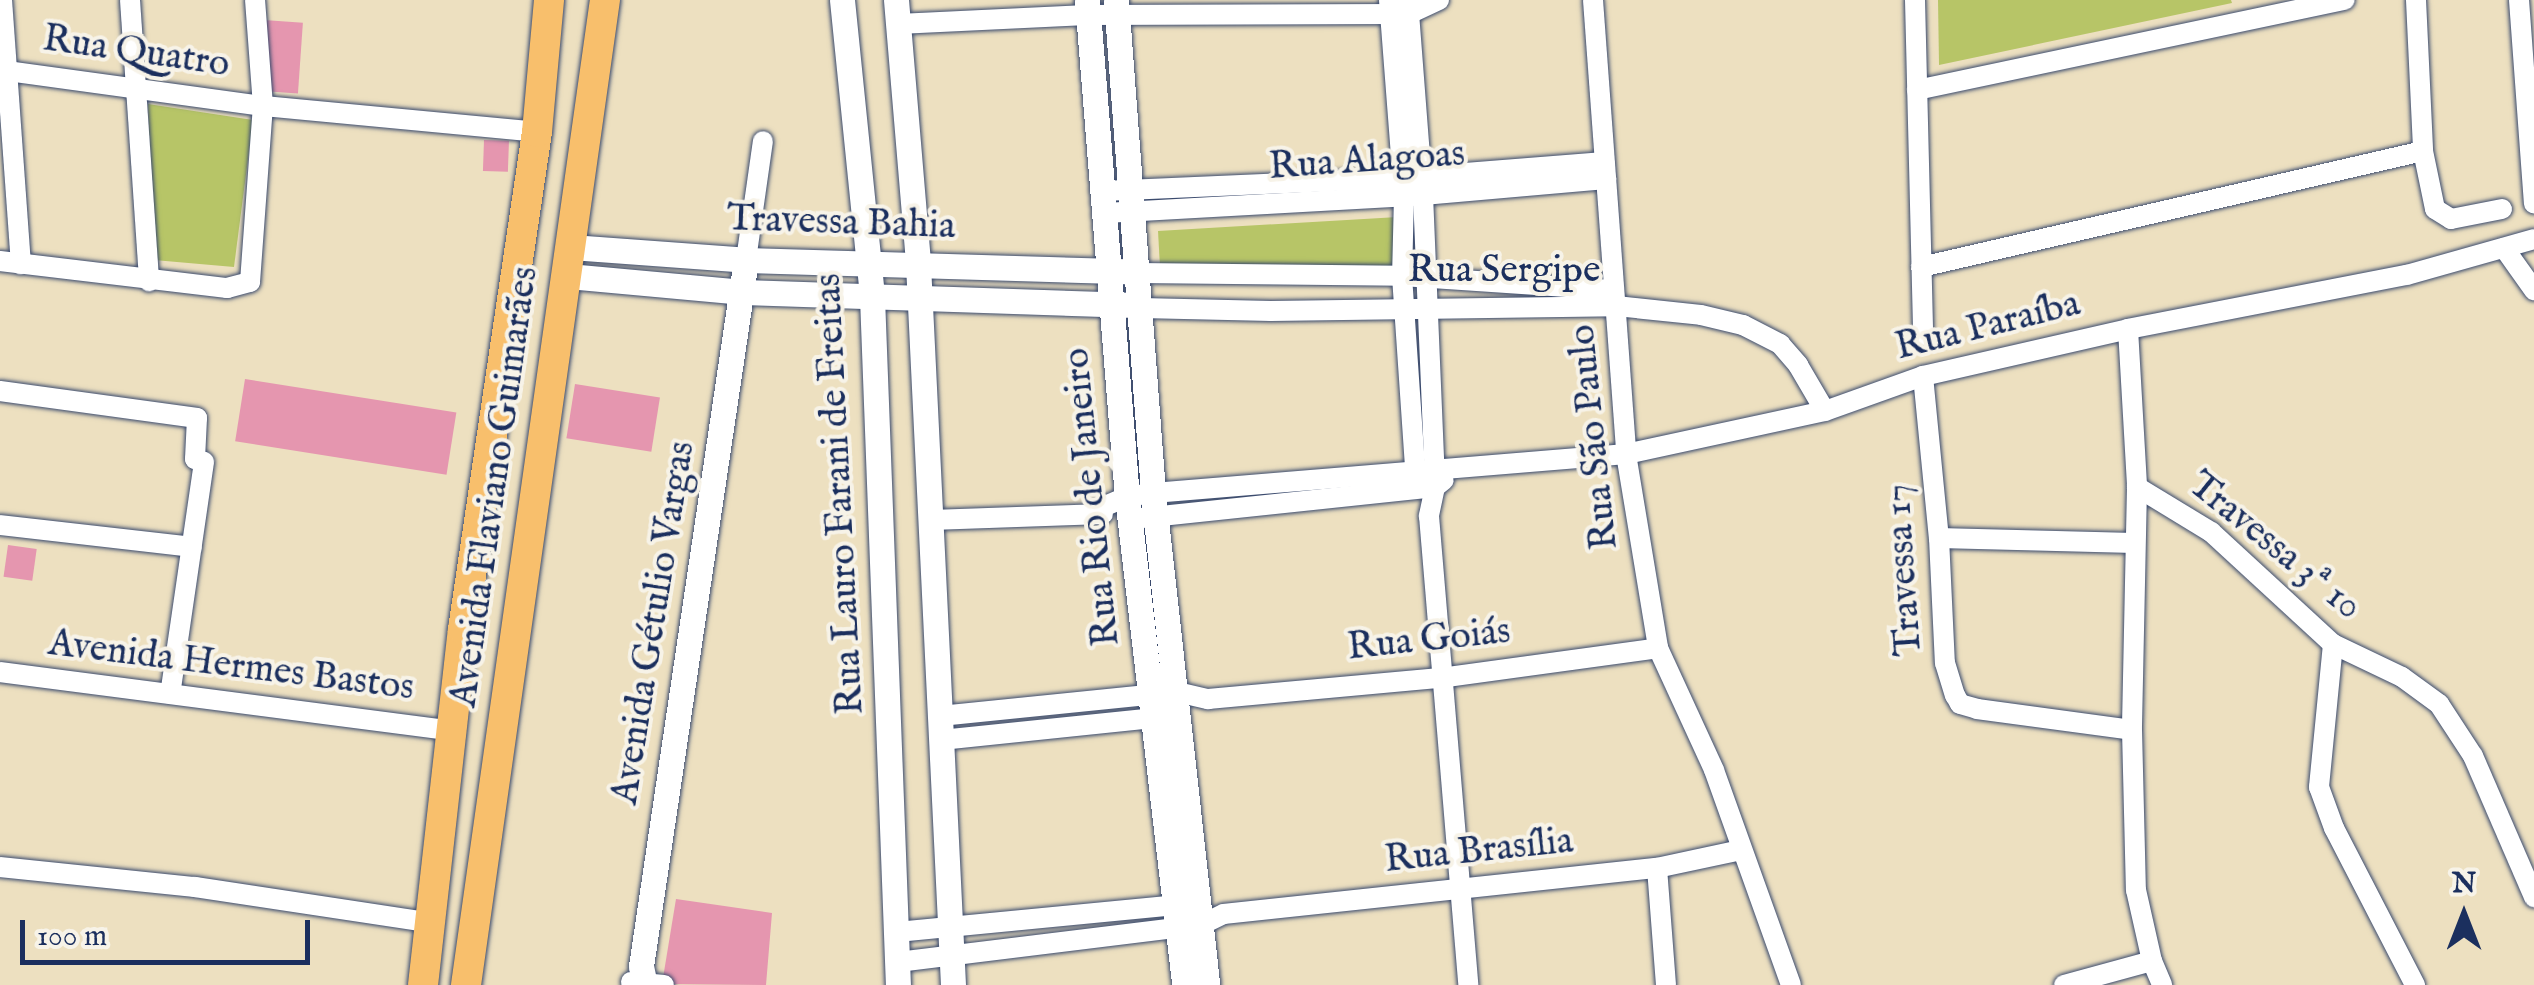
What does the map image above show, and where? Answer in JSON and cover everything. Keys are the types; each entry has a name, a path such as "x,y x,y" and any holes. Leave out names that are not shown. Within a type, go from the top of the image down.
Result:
{"main road":[{"name":"Avenida Flaviano Guimarães","path":"423,985 463,629 536,132 550,0"},
{"name":"Avenida Flaviano Guimarães","path":"466,985 605,0"},
{"path":"476,543 496,561 511,561 526,549"},
{"path":"463,629 490,617 505,624 514,640"}],"street":[{"path":"2,0 10,263 226,288 250,282 263,106 255,0"},
{"path":"130,0 149,281"},
{"name":"Rua Lauro Farani de Freitas","path":"842,0 872,296 898,974"},
{"path":"953,985 918,264 897,12 1399,7 1439,0"},
{"name":"Rua São Paulo","path":"1593,0 1626,454 1658,648 1714,770 1791,985"},
{"path":"1915,0 1923,335"},
{"path":"1917,90 2244,11 2346,0"},
{"path":"2416,0 2423,151 2430,194 2441,217 2459,219 2502,209"},
{"path":"2519,0 2534,203"},
{"path":"1399,7 1412,186 1428,307 1425,479"},
{"name":"Rua Rio de Janeiro","path":"1087,8 1110,302 1207,985"},
{"name":"Rua Rio de Janeiro","path":"1117,8 1141,308 1142,507"},
{"name":"Rua Quatro","path":"4,70 263,106 536,132"},
{"path":"746,260 763,140"},
{"path":"1921,267 2423,151"},
{"name":"Rua Alagoas","path":"1104,202 1412,186 1605,170"},
{"path":"1412,186 1402,276 1404,307 1430,516 1440,678 1468,985"},
{"name":"Rua Paraíba","path":"1425,479 1457,470 1626,454 1825,411 1922,376 2128,329 2407,275 2534,239"},
{"path":"2504,248 2534,290"},
{"name":"Travessa Bahia","path":"570,262 746,260 1109,269 1137,273"},
{"name":"Avenida Gétulio Vargas","path":"643,981 746,260"},
{"name":"Travessa Bahia","path":"570,262 742,292 1110,302 1141,308"},
{"name":"Rua Sergipe","path":"1137,273 1270,278 1402,276 1614,298 1743,325 1780,344 1798,365 1825,411"},
{"path":"1270,278 1272,311"},
{"name":"Rua Sergipe","path":"1141,308 1272,311 1614,298"},
{"path":"2128,329 2137,487 2132,730 2136,890 2152,960 2162,985"},
{"name":"Travessa 17","path":"1922,376 1939,538 1945,663 1960,704 2132,730"},
{"path":"0,391 197,418 194,459 204,462 170,694"},
{"path":"931,520 1091,512 1425,479"},
{"name":"Travessa 3ª 10","path":"2137,487 2210,532 2333,644 2402,677 2452,720 2474,756 2534,897"},
{"path":"0,526 192,546"},
{"path":"1939,538 2134,543"},
{"path":"2333,644 2318,786 2334,828 2415,985"},
{"name":"Rua Goiás","path":"940,728 1440,678 1658,648"},
{"name":"Avenida Hermes Bastos","path":"0,672 453,731"},
{"name":"Rua Brasília","path":"897,932 950,940 1657,868 1741,850"},
{"path":"0,867 195,887 432,923"},
{"path":"1657,868 1666,985"},
{"name":"Rua Rio de Janeiro","path":"1184,985 1195,915"},
{"name":"Rua Brasília","path":"898,974 950,940"},
{"path":"2064,985 2152,960"}],"green space":[{"path":"1938,0 2231,0 2232,3 1939,65"},
{"path":"148,104 253,120 234,267 154,260"},
{"path":"1398,217 1398,266 1160,267 1158,231"}],"building":[{"path":"264,20 303,23 298,94 259,91"},
{"path":"484,140 509,141 508,172 483,171"},
{"path":"245,379 456,412 447,475 235,441"},
{"path":"575,384 660,397 651,452 566,438"},
{"path":"8,545 37,549 32,581 4,577"},
{"path":"676,899 772,913 766,985 662,984"}]}
